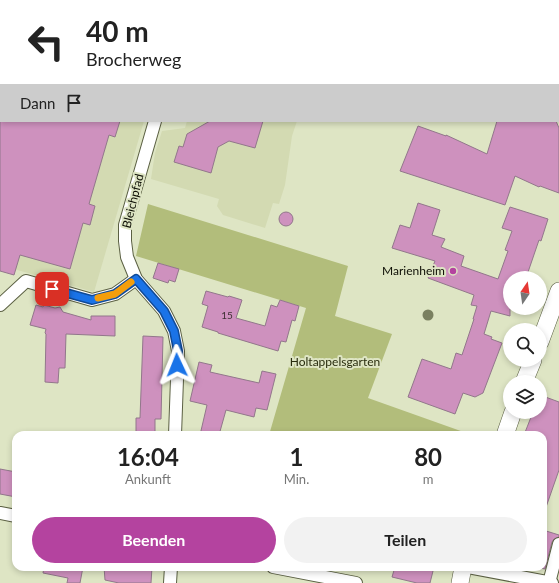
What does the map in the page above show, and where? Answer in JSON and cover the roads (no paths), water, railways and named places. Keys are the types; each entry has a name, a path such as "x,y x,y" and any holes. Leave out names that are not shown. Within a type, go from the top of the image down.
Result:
{"main road":[{"path":"547,323 559,291"},
{"path":"506,431 511,419"},
{"path":"460,583 462,571"}],"street":[{"name":"Bleichpfad","path":"155,122 125,226 125,241 127,257 136,279 164,311 174,331 178,351 175,431"},
{"path":"0,305 26,281 92,300 115,294 136,279"},
{"path":"0,513 12,515"},
{"path":"488,571 550,583 559,544"},
{"path":"170,583 171,571"},
{"path":"294,571 356,583"}],"place":[{"name":"Marienheim","path":"453,271"}],"park label":[{"name":"Holtappelsgarten","path":"335,362"}]}
